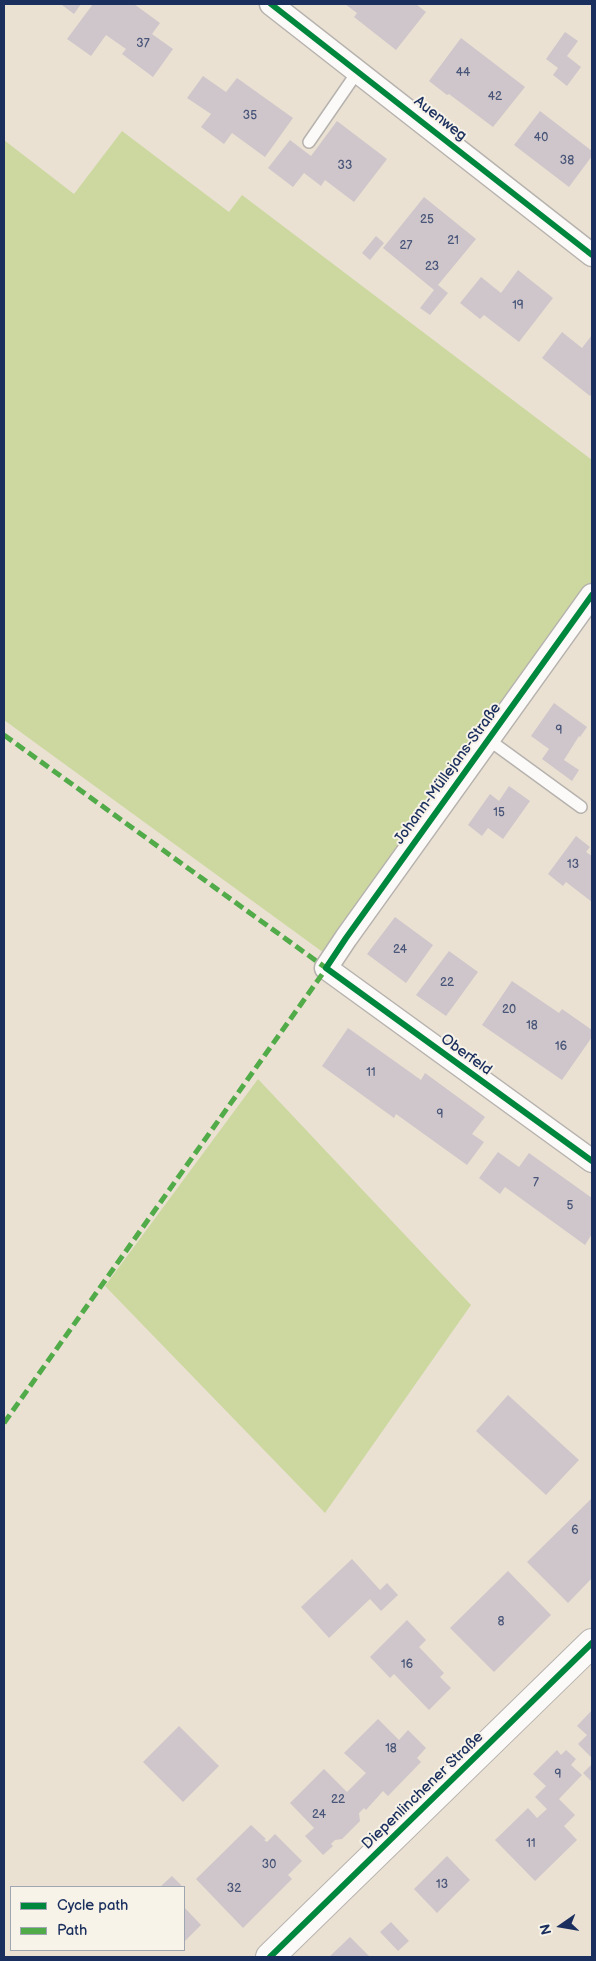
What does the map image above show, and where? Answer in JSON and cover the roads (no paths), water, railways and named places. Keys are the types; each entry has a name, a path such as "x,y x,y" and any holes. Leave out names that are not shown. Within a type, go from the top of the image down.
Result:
{"street":[{"name":"Auenweg","path":"271,4 592,254"},
{"name":"Johann-Müllejans-Straße","path":"326,968 592,595"},
{"name":"Oberfeld","path":"326,968 592,1162"},
{"name":"Diepenlinchener Straße","path":"270,1957 592,1643"}],"lane":[{"path":"309,142 358,71"},
{"name":"Johann-Müllejans-Straße","path":"489,740 580,807"}]}
